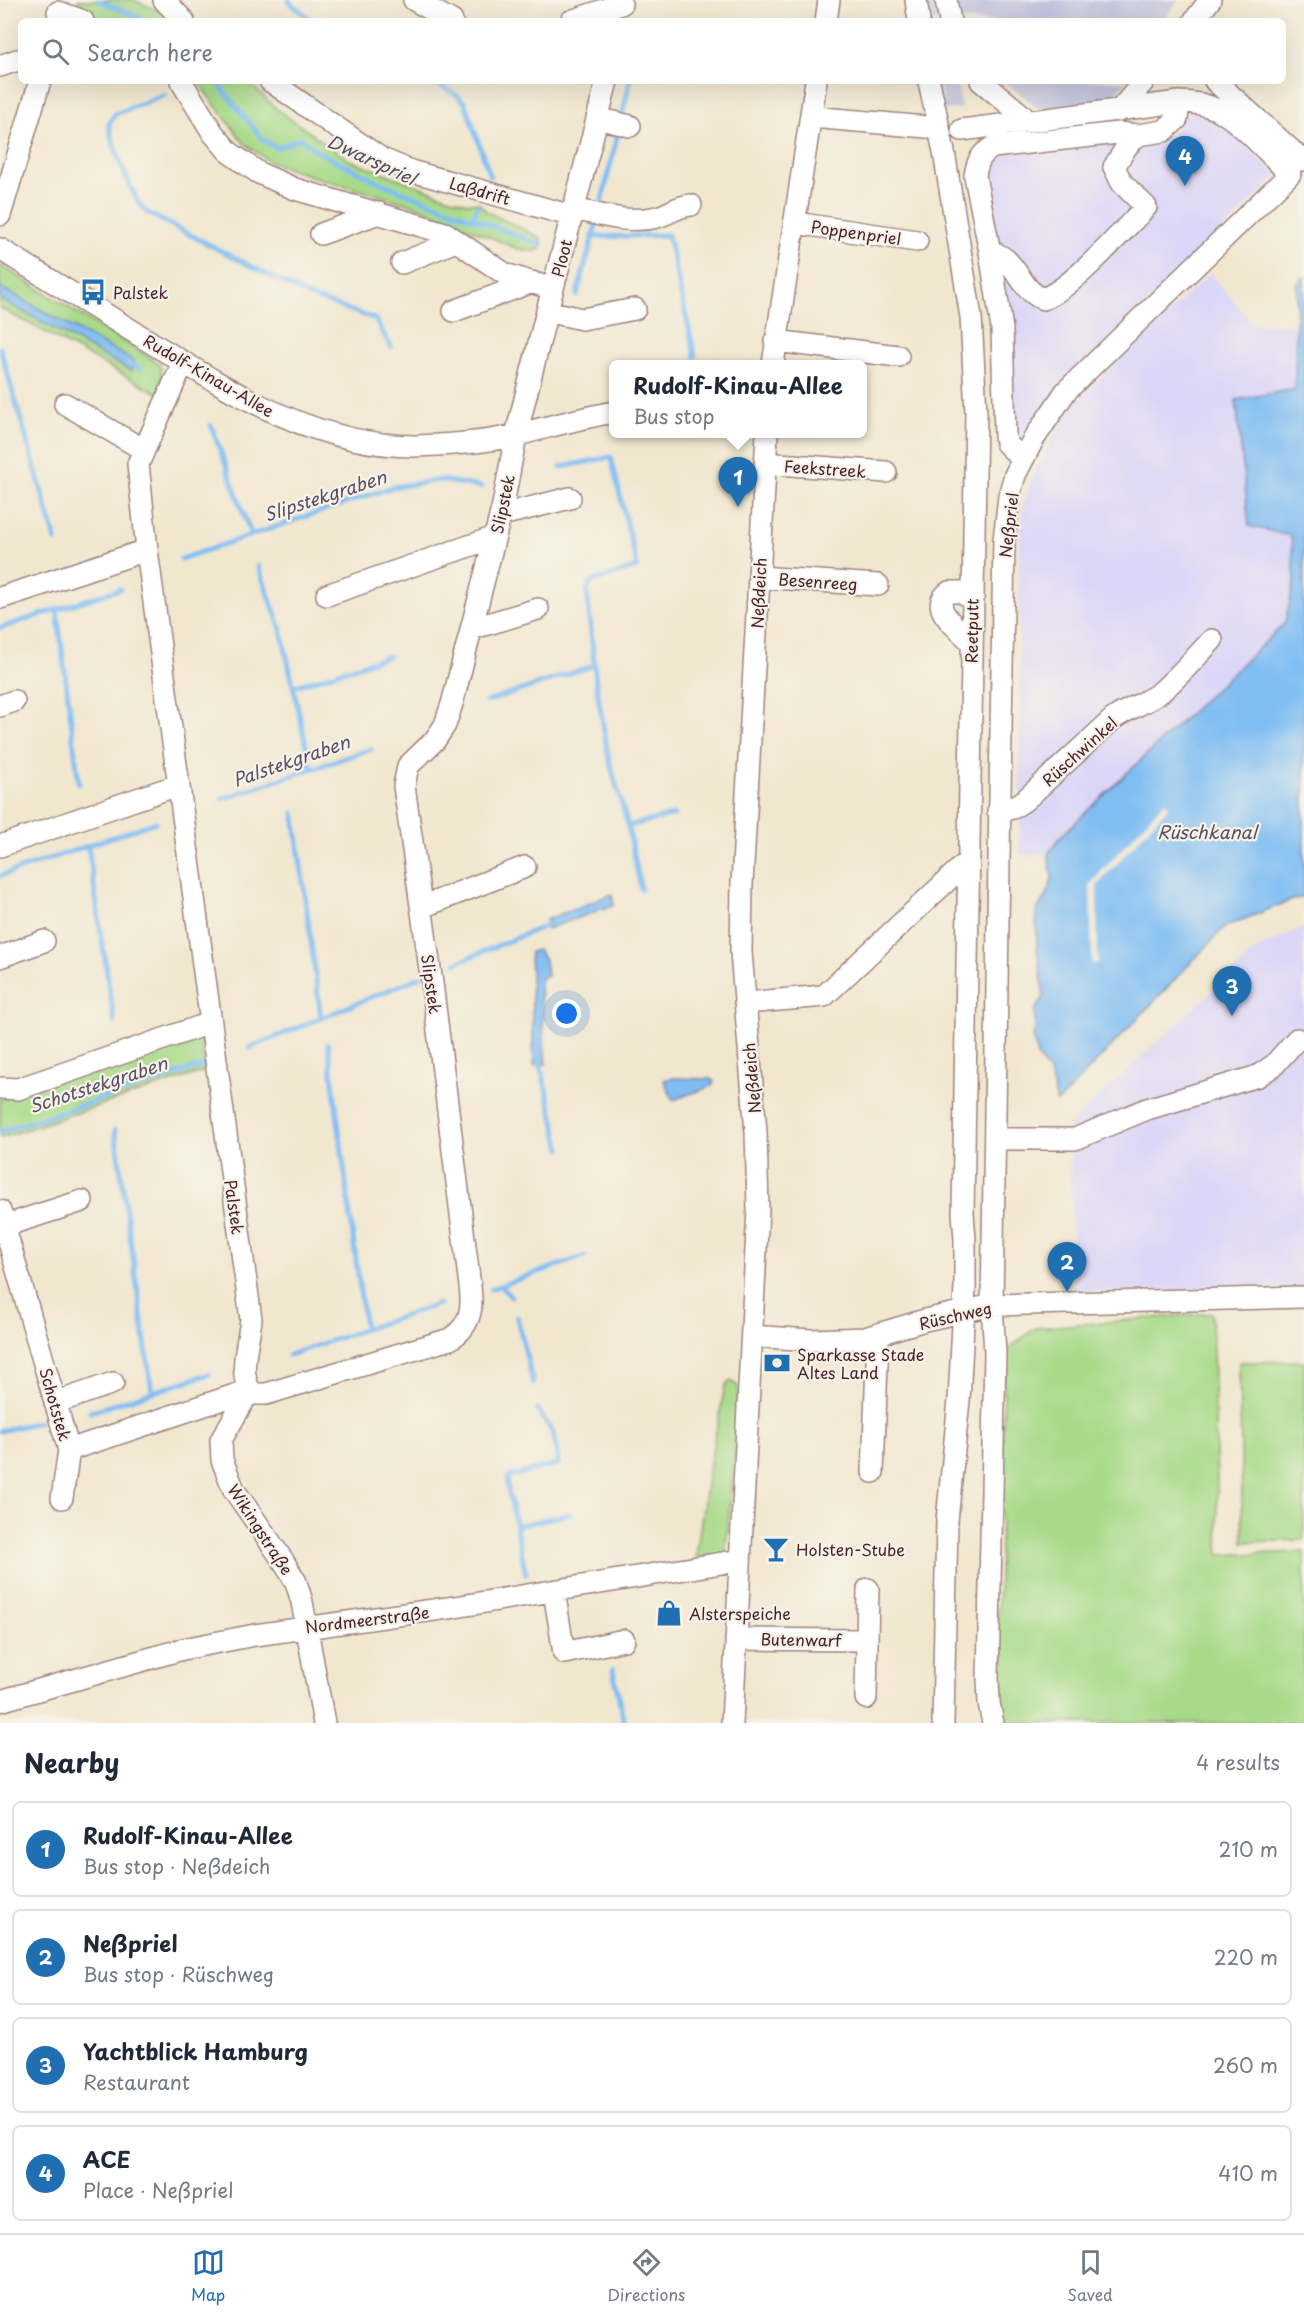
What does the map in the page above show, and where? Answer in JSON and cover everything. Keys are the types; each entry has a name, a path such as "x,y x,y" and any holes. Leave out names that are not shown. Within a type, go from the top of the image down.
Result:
{"street":[{"path":"164,0 181,18"},
{"path":"414,0 447,18"},
{"path":"826,18 829,0"},
{"path":"916,0 919,18"},
{"path":"946,0 949,18"},
{"path":"1196,18 1210,0"},
{"path":"582,18 620,8"},
{"path":"58,11 76,18"},
{"path":"0,66 18,60"},
{"path":"0,215 39,84"},
{"path":"183,84 230,153 259,173 295,189 445,233 504,274 553,289"},
{"name":"Laßdrift","path":"274,84 382,159 411,171 573,212 615,218 638,220 660,217 681,206 691,205"},
{"name":"Ploot","path":"516,435 606,84"},
{"path":"773,360 816,84"},
{"name":"Reetputt","path":"930,84 963,266 972,337 976,412 963,1213 965,1287 959,1400 947,1521 943,1723"},
{"path":"985,84 1022,115 1023,123"},
{"path":"1119,111 1142,84"},
{"path":"1218,84 1304,160"},
{"path":"1022,459 1006,443 1002,329 975,176 976,165 982,153 993,147 1118,133 1138,135 1164,131 1177,119 1179,102"},
{"name":"Neßpriel","path":"962,129 1179,102 1208,105 1229,116 1290,174 1078,378 1056,404 1022,459 1009,496 1004,540 998,811 993,1305 995,1353 988,1678 993,1723"},
{"path":"811,117 938,128"},
{"path":"597,118 630,126"},
{"path":"990,252 1000,254 1006,259 1034,295 1043,299 1070,281 1146,207 1122,183 1114,167 1127,146 1138,135"},
{"path":"321,234 379,213"},
{"name":"Poppenpriel","path":"795,223 917,241"},
{"path":"402,263 456,241"},
{"name":"Rudolf-Kinau-Allee","path":"0,249 183,363 274,413 314,429 343,437 377,444 416,446 463,444 516,435 562,422 609,413"},
{"path":"454,311 532,282"},
{"path":"547,311 582,319 636,309"},
{"path":"775,341 898,356"},
{"name":"Palstek","path":"183,363 138,464 178,785 251,1319 243,1373 245,1383 250,1390"},
{"path":"65,404 144,450"},
{"name":"Slipstek","path":"250,1390 256,1394 267,1394 450,1339 463,1329 471,1312 470,1286 422,907 404,786 408,766 435,740 445,725 501,514 516,435"},
{"name":"Neßdeich","path":"732,1723 758,1209 758,1169 741,952 742,884 767,438"},
{"name":"Feekstreek","path":"765,463 886,472"},
{"path":"501,514 570,498"},
{"path":"327,595 495,537"},
{"path":"0,598 147,550"},
{"name":"Besenreeg","path":"759,577 878,585"},
{"path":"971,642 946,617 941,607 942,598 949,592 962,592 972,600"},
{"path":"471,629 538,609"},
{"name":"Rüschwinkel","path":"998,811 1013,808 1025,800 1113,719 1161,691 1212,640"},
{"path":"0,846 178,785"},
{"path":"745,1003 824,996 968,861"},
{"path":"422,907 525,867"},
{"path":"0,957 44,941"},
{"path":"0,1088 18,1089 210,1023"},
{"path":"995,1138 1075,1139 1147,1108 1258,1076 1274,1065 1297,1039"},
{"path":"2,1218 82,1201"},
{"name":"Schotstek","path":"2,1218 69,1449 250,1390"},
{"name":"Rüschweg","path":"752,1336 835,1340 878,1336 925,1320 993,1305 1304,1297"},
{"path":"873,1472 878,1336"},
{"path":"55,1403 113,1383"},
{"name":"Wikingstraße","path":"250,1390 221,1440 225,1471 234,1490 296,1582 302,1602 324,1723"},
{"path":"62,1498 69,1449"},
{"name":"Nordmeerstraße","path":"0,1701 183,1649 305,1627 455,1607 740,1560"},
{"path":"866,1698 868,1589"},
{"path":"554,1591 564,1653 624,1640"},
{"name":"Butenwarf","path":"736,1639 867,1640"}],"shaded area":[{"path":"925,0 1179,0 1164,18 928,18"},
{"path":"940,84 957,84 961,108 944,110"},
{"path":"1008,84 1124,84 1111,99 1039,109"},
{"path":"1188,111 1204,115 1232,132 1278,176 1062,387 1013,466 1008,462 1011,413 984,175 994,155 1172,134"},
{"path":"1210,273 1253,324 1297,324 1295,389 1236,400 1291,535 1295,579 1285,623 1062,835 1048,854 1020,855 1019,543 1022,509 1033,475 1052,438 1077,399"},
{"path":"1304,927 1304,1288 1074,1292 1069,1125 1257,949"}],"green space":[{"path":"78,0 134,0 172,18 96,18 84,15 77,4"},
{"path":"199,84 250,84 278,110 349,160 450,198 468,203 479,203 487,212 541,238 542,242 539,250 518,249 416,206 270,162 244,143"},
{"path":"0,265 160,364 162,376 159,394 0,308"},
{"path":"200,1034 205,1071 0,1138 0,1100 2,1098"},
{"path":"1212,1313 1219,1555 1304,1552 1304,1723 1003,1723 996,1693 1005,1352 1035,1328"},
{"path":"1304,1361 1304,1540 1243,1542 1239,1362"},
{"path":"731,1381 738,1386 738,1421 725,1555 696,1557 708,1473 725,1386"}],"water":[{"name":"Rüschkanal","path":"1304,277 1304,897 1225,927 1057,1103 1050,1074 1037,1056 1033,1036 1035,1010 1044,997 1037,947 1036,911 1049,891 1052,878 1048,854 1062,835 1285,623 1295,579 1291,536 1249,526 1236,400 1295,389 1297,284"},
{"path":"0,287 134,361 131,371 0,299"},
{"path":"612,894 614,905 547,929 546,920"},
{"path":"538,950 545,960 547,976 541,977 540,985 546,1064 534,1066 530,952"},
{"path":"672,1078 712,1079 714,1081 712,1086 673,1100 664,1080"}],"pier":[{"path":"1164,802 1169,806 1097,886 1098,963 1092,964 1090,884"}],"waterway":[{"path":"289,0 309,18"},
{"name":"Dwarspriel","path":"100,1 140,18"},
{"name":"Dwarspriel","path":"218,84 263,140 277,148 301,138 316,151 383,184 542,245"},
{"path":"437,84 457,95 465,103 490,176"},
{"path":"623,112 629,84"},
{"path":"164,95 115,114 109,124 123,170 146,212 309,296 375,319 391,347"},
{"path":"602,201 618,132"},
{"path":"473,217 478,206"},
{"path":"577,295 596,225"},
{"path":"593,237 668,235 695,356"},
{"path":"0,348 56,540"},
{"path":"129,362 140,369"},
{"path":"211,425 251,534"},
{"path":"561,467 611,457 637,567 591,582 587,590 596,683 609,760 628,826 641,889"},
{"name":"Slipstekgraben","path":"181,559 393,487 441,480 481,487"},
{"path":"258,566 281,629 311,769"},
{"name":"Slipstekgraben","path":"0,628 120,589"},
{"path":"57,609 79,784"},
{"path":"293,687 389,656"},
{"name":"Palstekgraben","path":"486,702 595,665"},
{"name":"Palstekgraben","path":"222,799 371,749"},
{"path":"294,813 321,1018"},
{"path":"628,826 674,815"},
{"name":"Palstekgraben","path":"0,876 156,822"},
{"path":"88,846 114,1021"},
{"name":"Schotstekgraben","path":"456,963 552,923"},
{"name":"Schotstekgraben","path":"249,1048 420,977"},
{"path":"328,1044 365,1329"},
{"path":"539,1060 561,1149"},
{"name":"Schotstekgraben","path":"0,1132 205,1065"},
{"path":"115,1130 152,1392"},
{"path":"491,1289 585,1256"},
{"path":"501,1286 511,1297"},
{"path":"289,1355 439,1304"},
{"path":"517,1317 533,1383"},
{"path":"90,1412 209,1374"},
{"path":"526,1574 507,1483 509,1477 559,1463 553,1433 537,1409"},
{"path":"0,1431 39,1422"},
{"path":"516,1526 570,1514"},
{"path":"613,1670 624,1723"}],"place":[{"name":"ACE","path":"1185,186"},
{"name":"Palstek","path":"93,292"},
{"name":"Rudolf-Kinau-Allee","path":"738,507"},
{"name":"Yachtblick Hamburg","path":"1232,1016"},
{"name":"Neßpriel","path":"1067,1292"},
{"name":"Sparkasse Stade Altes Land","path":"777,1363"},
{"name":"Holsten-Stube","path":"776,1549"},
{"name":"Alsterspeiche","path":"669,1613"}]}
